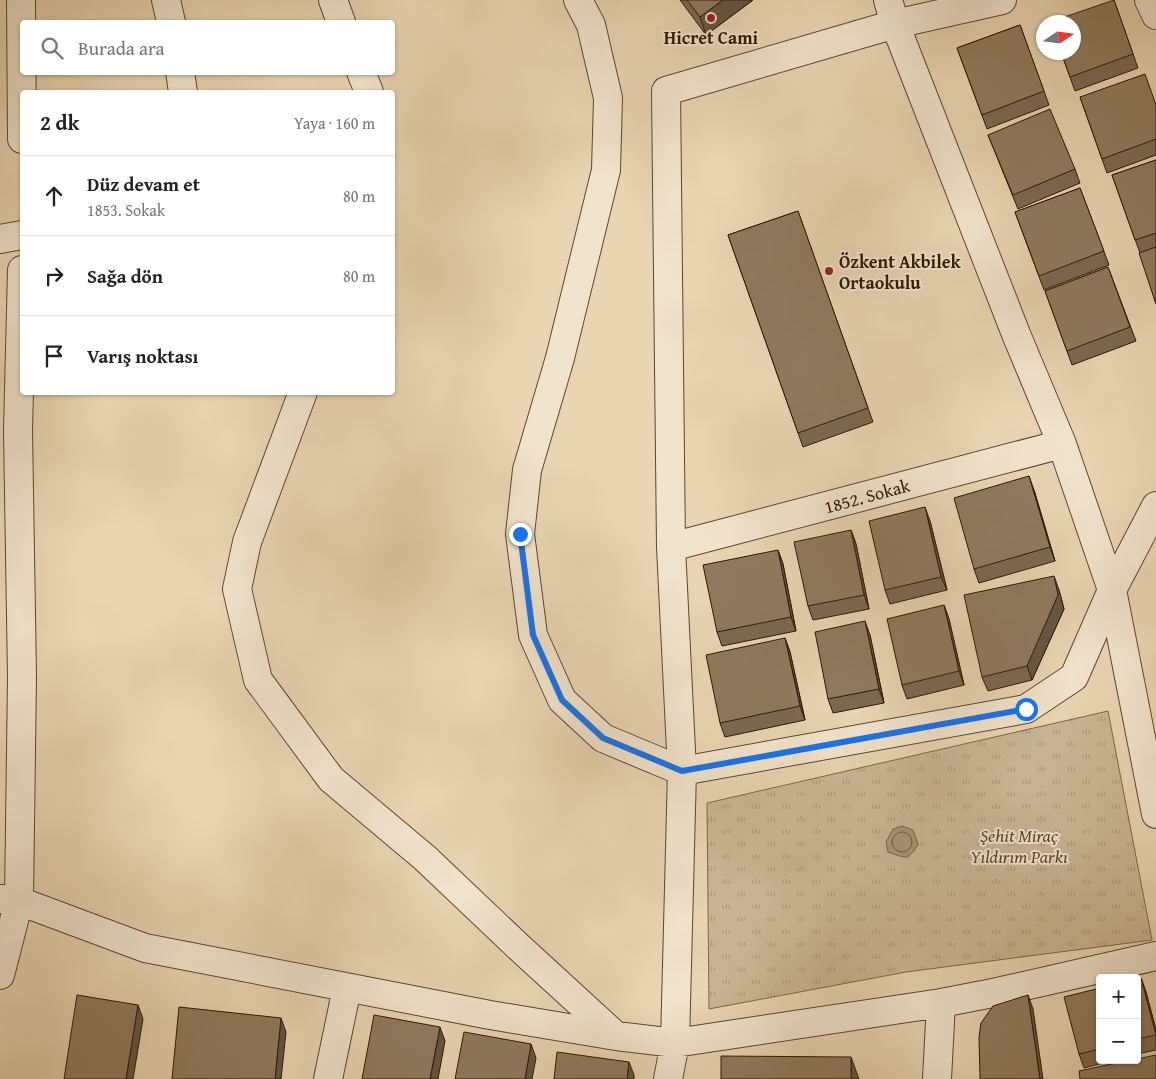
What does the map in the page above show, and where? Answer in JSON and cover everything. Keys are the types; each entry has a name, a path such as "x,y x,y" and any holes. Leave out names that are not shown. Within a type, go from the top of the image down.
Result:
{"street":[{"path":"166,0 171,20"},
{"path":"333,0 340,20"},
{"path":"578,0 591,25 608,98 606,170 560,358 527,470 520,534 533,635 562,700 603,738 682,771 1026,709 1074,677 1112,590 1156,506"},
{"path":"668,1079 675,1042 682,771 671,547 666,91 891,12 1002,0"},
{"path":"1149,0 1156,16"},
{"path":"26,20 27,3"},
{"path":"891,12 1016,334 1062,444 1112,590 1156,814"},
{"path":"24,75 24,90"},
{"path":"180,75 183,90"},
{"path":"362,75 368,90"},
{"path":"0,239 20,235"},
{"path":"0,975 10,900 22,677 18,430 20,350"},
{"path":"302,395 247,542 237,589 258,680 331,779 425,858 516,945 616,1036"},
{"name":"1852. Sokak","path":"671,547 1062,444"},
{"path":"10,900 145,948 490,1015 616,1036 675,1042 993,994 1156,956"},
{"path":"328,1079 347,988"},
{"path":"937,1079 942,1003"}],"green space":[{"name":"Şehit Miraç Yıldırım Parkı","path":"1108,711 1152,940 906,972 709,1009 707,803"}],"water":[{"path":"902,826 913,830 918,844 907,857 888,852 886,842 893,829"}],"building":[{"path":"687,0 723,0 700,17"},
{"path":"1114,0 1133,54 1070,77 1064,60 1081,60 1081,15 1070,15"},
{"path":"1020,25 1044,91 982,115 957,48"},
{"path":"1145,74 1156,105 1156,139 1102,159 1080,97"},
{"path":"1050,109 1075,169 1013,195 988,135"},
{"path":"1156,160 1156,233 1135,240 1112,175"},
{"path":"1080,188 1104,251 1039,276 1015,212"},
{"path":"798,211 868,408 798,433 728,235"},
{"path":"1156,247 1156,304 1139,253"},
{"path":"1108,267 1130,327 1067,351 1045,291"},
{"path":"1029,476 1050,547 974,569 954,498"},
{"path":"925,507 941,577 885,590 869,521"},
{"path":"851,530 864,595 808,606 794,542"},
{"path":"778,550 791,617 717,632 703,565"},
{"path":"1054,576 1058,595 1027,666 982,677 964,595"},
{"path":"944,605 959,671 902,685 887,619"},
{"path":"865,621 879,689 828,699 815,632"},
{"path":"785,638 800,706 720,723 706,655"},
{"path":"1141,978 1156,1035 1141,1038"},
{"path":"1096,989 1096,1050 1079,1054 1064,997"},
{"path":"77,995 138,1005 126,1079 64,1079"},
{"path":"1028,995 1040,1079 980,1079 979,1037 981,1023 993,1006"},
{"path":"179,1007 281,1018 275,1079 172,1079"},
{"path":"374,1015 440,1027 430,1079 362,1079"},
{"path":"464,1032 531,1044 525,1079 455,1079"},
{"path":"557,1052 629,1062 627,1079 554,1079"},
{"path":"1156,1055 1156,1079 1080,1079 1079,1071 1111,1064 1141,1064 1141,1058"},
{"path":"721,1056 851,1057 851,1079 721,1079"}],"place":[{"name":"Hicret Cami","path":"711,18"},
{"name":"Özkent Akbilek Ortaokulu","path":"829,271"}],"route":[{"path":"520,534 533,635 562,700 603,738 682,771 1026,709"}]}
